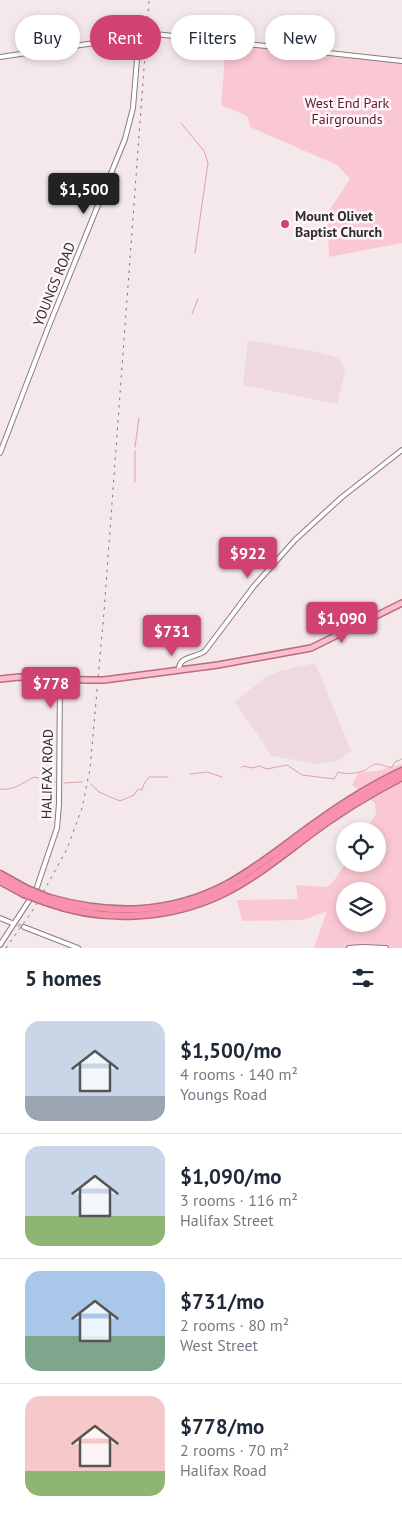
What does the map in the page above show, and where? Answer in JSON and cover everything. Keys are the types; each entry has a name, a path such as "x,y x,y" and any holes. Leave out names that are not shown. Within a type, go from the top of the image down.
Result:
{"highway":[{"path":"48,900 85,907 123,910 167,906 204,895 248,873 346,801 402,771"},
{"path":"0,881 84,913 121,916 172,911 198,904 224,893 248,879 349,807 402,777"},
{"path":"0,874 26,891"}],"main road":[{"path":"0,679 20,677 104,680 212,666 317,646 402,602"}],"street":[{"path":"161,34 402,61"},
{"path":"0,57 90,43"},
{"name":"YOUNGS ROAD","path":"0,453 48,328 125,139 133,108 137,60"},
{"path":"179,670 178,665 180,661 199,654 207,648 264,575 296,540 322,515 402,450"},
{"name":"HALIFAX ROAD","path":"0,945 33,896 46,863 58,823 60,678"},
{"path":"0,918 12,923"},
{"path":"24,927 78,948"},
{"path":"348,948 362,946 386,948"}],"shaded area":[{"path":"248,340 336,357 343,364 345,372 337,404 243,385"},
{"path":"315,663 351,751 337,761 317,764 272,756 235,702 263,679 280,671"}],"green space":[{"name":"West End Park Fairgrounds","path":"255,47 265,48 265,60 335,60 335,55 402,62 402,243 329,257 327,214 350,179 337,165 250,127 247,116 221,105 225,60 255,60"},
{"path":"402,764 402,948 314,948 327,911 303,920 242,921 237,900 298,899 296,885 328,887 340,872 386,872 386,822 371,822 376,814 375,803 352,785 358,773 377,771"}],"waterway":[{"path":"181,123 204,151 208,163 195,253"},
{"path":"192,314 198,299"},
{"path":"135,447 139,418"},
{"path":"135,451 135,482"},
{"path":"241,768 243,766 253,768 259,766 267,769 287,765 302,775 334,779 338,772 360,772 375,764 392,767 395,762 402,759"},
{"path":"190,774 207,772 222,777"},
{"path":"0,789 14,788 34,777 56,782"},
{"path":"91,784 99,792 120,801 134,795 138,789 142,790 149,777 168,777"},
{"path":"64,783 82,782"}],"tunnel":[{"path":"12,923 24,927"}],"railway":[{"path":"6,948 35,907 67,849 82,808 90,769 104,612 149,0"}],"place":[{"name":"Mount Olivet Baptist Church","path":"285,224"}]}
